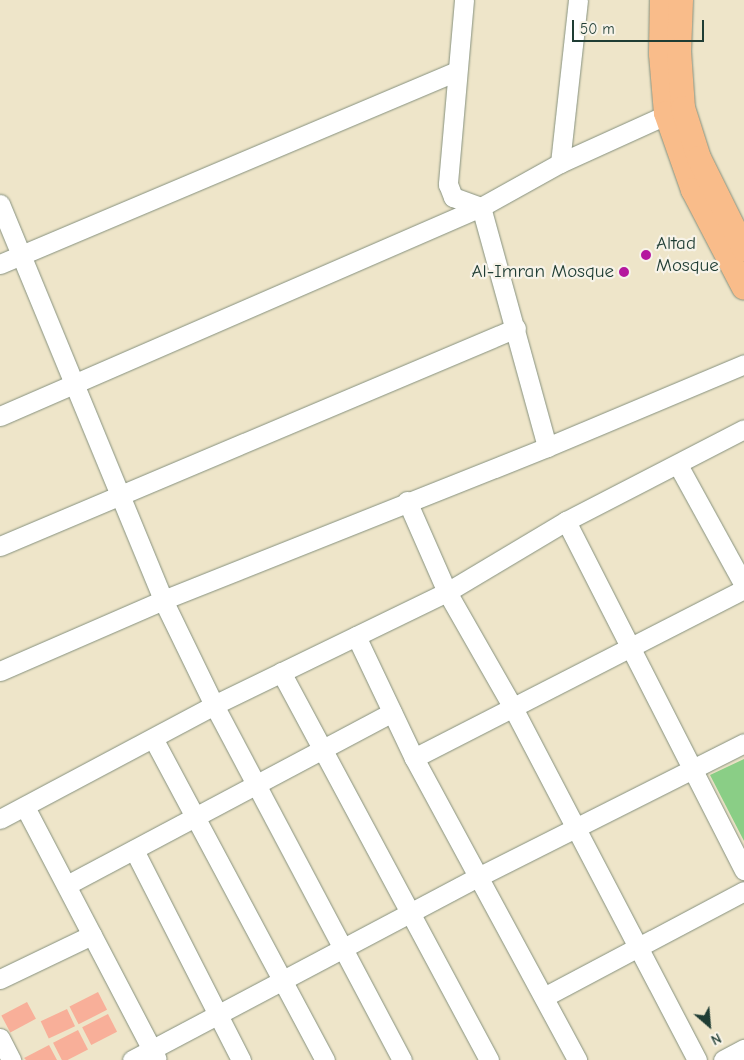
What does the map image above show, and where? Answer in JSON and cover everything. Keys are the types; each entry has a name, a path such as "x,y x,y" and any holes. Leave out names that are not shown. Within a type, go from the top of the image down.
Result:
{"main road":[{"path":"662,0 661,54 693,190 744,288"},
{"path":"681,0 674,110 744,249"}],"street":[{"path":"464,0 455,72 448,184 453,197 480,207"},
{"path":"560,163 578,0"},
{"path":"0,264 455,72"},
{"path":"0,416 76,381 480,207 560,163 674,110"},
{"path":"0,204 76,381 163,600 214,705 345,947 402,1060"},
{"path":"480,207 516,328 547,447"},
{"path":"0,546 516,328"},
{"path":"0,671 163,600 407,501 547,447 744,364"},
{"path":"0,819 154,740 214,705 448,592 566,521 678,465 744,429"},
{"path":"414,758 744,587 678,465"},
{"path":"407,501 448,592 512,706 697,1060"},
{"path":"566,521 629,647 695,770 744,870"},
{"path":"356,636 414,758 577,1060"},
{"path":"281,672 489,1060"},
{"path":"67,885 195,815 392,712"},
{"path":"154,740 325,1060"},
{"path":"132,1060 154,1055 218,1015 345,947 478,878 695,770 744,743"},
{"path":"25,807 154,1055"},
{"path":"134,850 241,1060"},
{"path":"544,997 744,892"},
{"path":"0,979 92,935"},
{"path":"0,1038 11,1060"},
{"path":"723,1060 744,1048"}],"green space":[{"path":"744,759 744,841 710,775"}],"building":[{"path":"98,992 107,1010 79,1024 69,1007"},
{"path":"27,1002 36,1019 10,1032 1,1016"},
{"path":"67,1009 75,1026 49,1038 41,1021"},
{"path":"108,1014 117,1032 91,1045 82,1027"},
{"path":"78,1030 88,1050 68,1060 62,1060 53,1043"},
{"path":"49,1045 57,1060 26,1060 24,1058"}],"place":[{"name":"Altad Mosque","path":"646,255"},
{"name":"Al-Imran Mosque","path":"624,272"}]}
